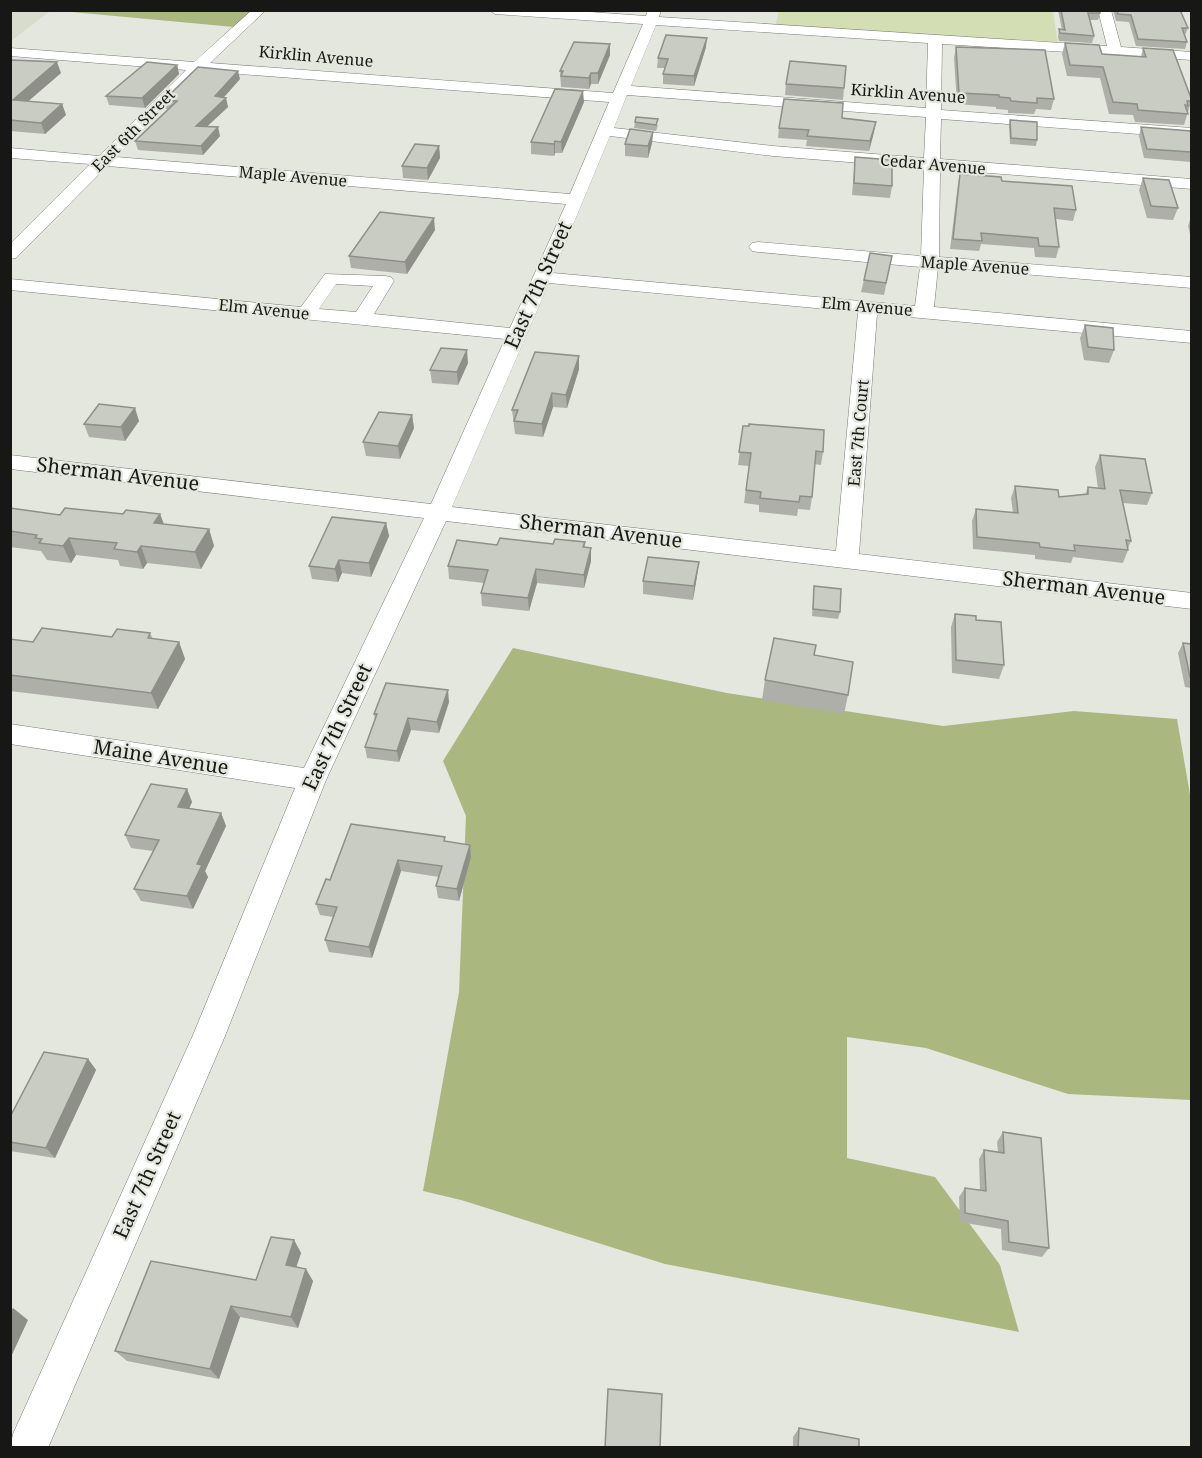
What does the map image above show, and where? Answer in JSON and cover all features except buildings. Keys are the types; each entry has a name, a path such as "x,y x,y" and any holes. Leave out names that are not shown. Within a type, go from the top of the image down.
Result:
{"street":[{"name":"East 6th Street","path":"10,254 199,65 260,10"},
{"path":"495,10 652,16 935,40 1191,56"},
{"path":"1104,10 1115,51"},
{"name":"East 7th Street","path":"27,1448 209,1036 312,780 438,512 576,200 652,16"},
{"path":"924,311 930,262 935,40"},
{"name":"Kirklin Avenue","path":"10,52 932,113 1191,133"},
{"name":"Cedar Avenue","path":"604,131 773,151 1191,184"},
{"name":"Maple Avenue","path":"10,153 576,200"},
{"name":"Maple Avenue","path":"758,247 1191,283"},
{"name":"Elm Avenue","path":"542,277 1191,337"},
{"path":"306,313 331,278 385,281 362,318"},
{"name":"Elm Avenue","path":"10,284 517,334"},
{"name":"East 7th Court","path":"847,560 868,306"},
{"name":"Sherman Avenue","path":"10,462 1191,601"},
{"name":"Maine Avenue","path":"10,734 312,780"}],"shaded area":[{"path":"11,11 50,11 11,41"}],"green space":[{"path":"50,10 253,11 234,27"},
{"path":"779,11 1053,11 1058,46 775,27"},
{"path":"513,648 727,693 943,726 1074,711 1177,719 1192,806 1191,1100 1068,1094 926,1048 847,1037 847,1158 935,1177 1000,1265 1019,1332 665,1264 461,1200 423,1191 459,992 466,816 443,761"}]}
